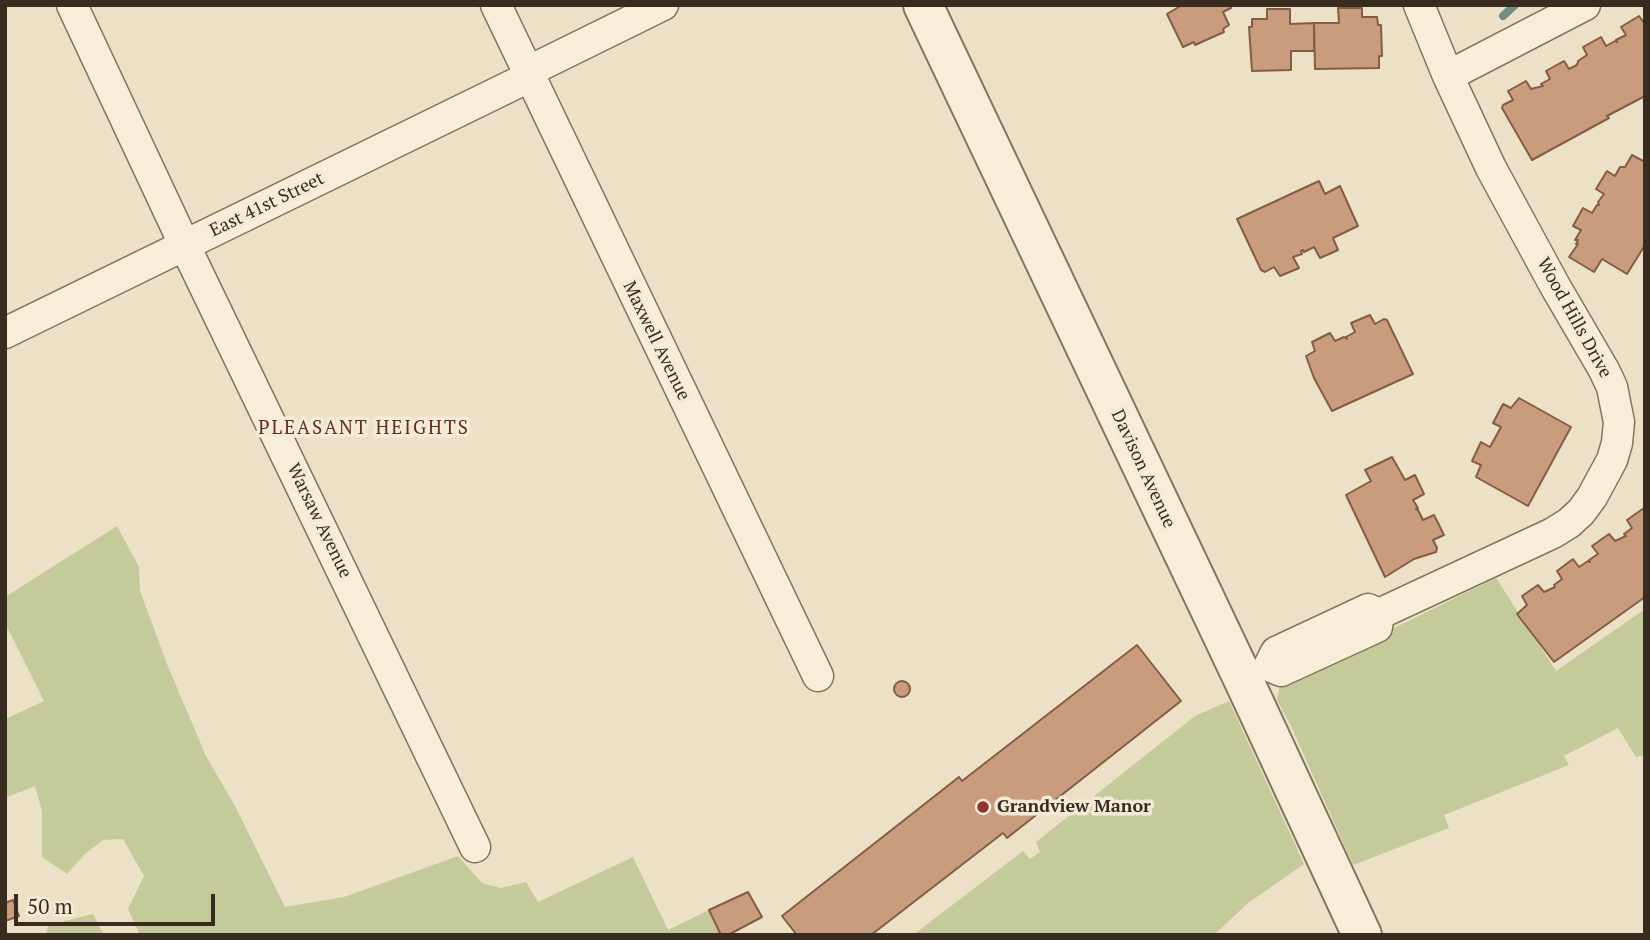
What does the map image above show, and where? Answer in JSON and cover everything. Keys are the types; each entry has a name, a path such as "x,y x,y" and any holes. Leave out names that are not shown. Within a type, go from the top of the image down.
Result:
{"street":[{"name":"Warsaw Avenue","path":"72,5 475,848"},
{"name":"Maxwell Avenue","path":"496,5 818,676"},
{"name":"East 41st Street","path":"5,333 185,246 663,5"},
{"name":"Davison Avenue","path":"923,5 1256,672 1362,935"},
{"name":"Wood Hills Drive","path":"1256,672 1276,652 1367,610 1379,614 1553,533 1569,523 1592,497 1618,443 1617,408 1604,370 1510,205 1448,76 1419,5"},
{"path":"1448,76 1585,5"}],"green space":[{"path":"117,526 139,567 140,591 206,756 236,808 285,907 344,897 458,856 482,883 501,888 526,882 538,902 633,857 668,930 709,910 721,935 140,935 128,909 144,876 123,839 103,840 85,854 67,874 42,857 42,811 35,786 5,798 5,719 44,701 5,623 5,597"},
{"path":"1496,578 1556,671 1645,609 1645,755 1636,757 1618,728 1564,756 1569,765 1444,815 1449,828 1353,865 1277,700 1280,684"},
{"path":"1229,701 1304,864 1248,903 1214,935 913,935 1023,851 1030,859 1040,852 1036,842 1195,716"},
{"path":"93,914 104,935 45,935 49,925"}],"building":[{"path":"1182,5 1230,5 1231,8 1223,12 1229,25 1223,29 1224,32 1195,45 1194,42 1183,47 1167,14"},
{"path":"1338,8 1362,8 1362,17 1377,17 1378,25 1381,25 1382,56 1379,56 1379,68 1315,69 1314,23 1339,23"},
{"path":"1267,9 1290,9 1290,24 1314,23 1314,51 1291,51 1291,70 1252,71 1249,27 1252,27 1252,19 1267,19"},
{"path":"1639,16 1645,24 1645,96 1532,160 1502,108 1513,100 1508,91 1526,81 1531,89 1543,86 1541,84 1550,79 1546,71 1564,61 1569,69 1577,65 1578,61 1587,55 1583,47 1601,37 1606,46 1617,42 1616,40 1626,35 1621,27"},
{"path":"1632,155 1645,162 1645,245 1627,274 1602,259 1594,272 1569,257 1578,244 1578,240 1575,240 1581,230 1573,226 1583,208 1592,213 1599,205 1598,202 1604,194 1596,189 1607,171 1615,176 1620,167 1625,167"},
{"path":"1319,181 1325,194 1340,186 1358,226 1333,238 1338,250 1320,258 1314,247 1301,251 1302,254 1293,257 1299,268 1280,276 1274,267 1265,272 1261,270 1237,219"},
{"path":"1370,315 1375,324 1387,320 1413,374 1332,411 1314,378 1306,356 1315,351 1312,342 1330,333 1335,341 1344,337 1347,339 1346,337 1355,332 1351,323"},
{"path":"1519,398 1571,427 1528,506 1476,477 1481,465 1472,461 1481,442 1490,447 1501,427 1493,423 1503,404 1511,408"},
{"path":"1392,457 1405,480 1415,475 1424,494 1413,500 1423,520 1434,515 1444,535 1433,540 1436,552 1414,559 1385,577 1346,495 1371,481 1365,470"},
{"path":"1644,508 1645,597 1554,662 1517,614 1527,605 1522,596 1538,585 1544,592 1555,587 1562,579 1557,571 1573,559 1579,567 1590,562 1589,560 1598,554 1592,546 1609,534 1615,541 1626,536 1624,534 1632,528 1627,520"},
{"name":"Grandview Manor","path":"1137,645 1181,701 1007,838 1003,833 871,935 797,935 782,916 959,777 962,781"},
{"path":"899,681 905,681 910,689 908,695 899,697 894,692 894,686"},
{"path":"748,892 762,917 728,935 721,935 709,910"},
{"path":"13,900 19,916 5,921 5,903"}],"waterway":[{"path":"1503,16 1515,5"}],"place":[{"name":"Grandview Manor","path":"983,807"}],"district":[{"name":"PLEASANT HEIGHTS","path":"364,429"}]}
